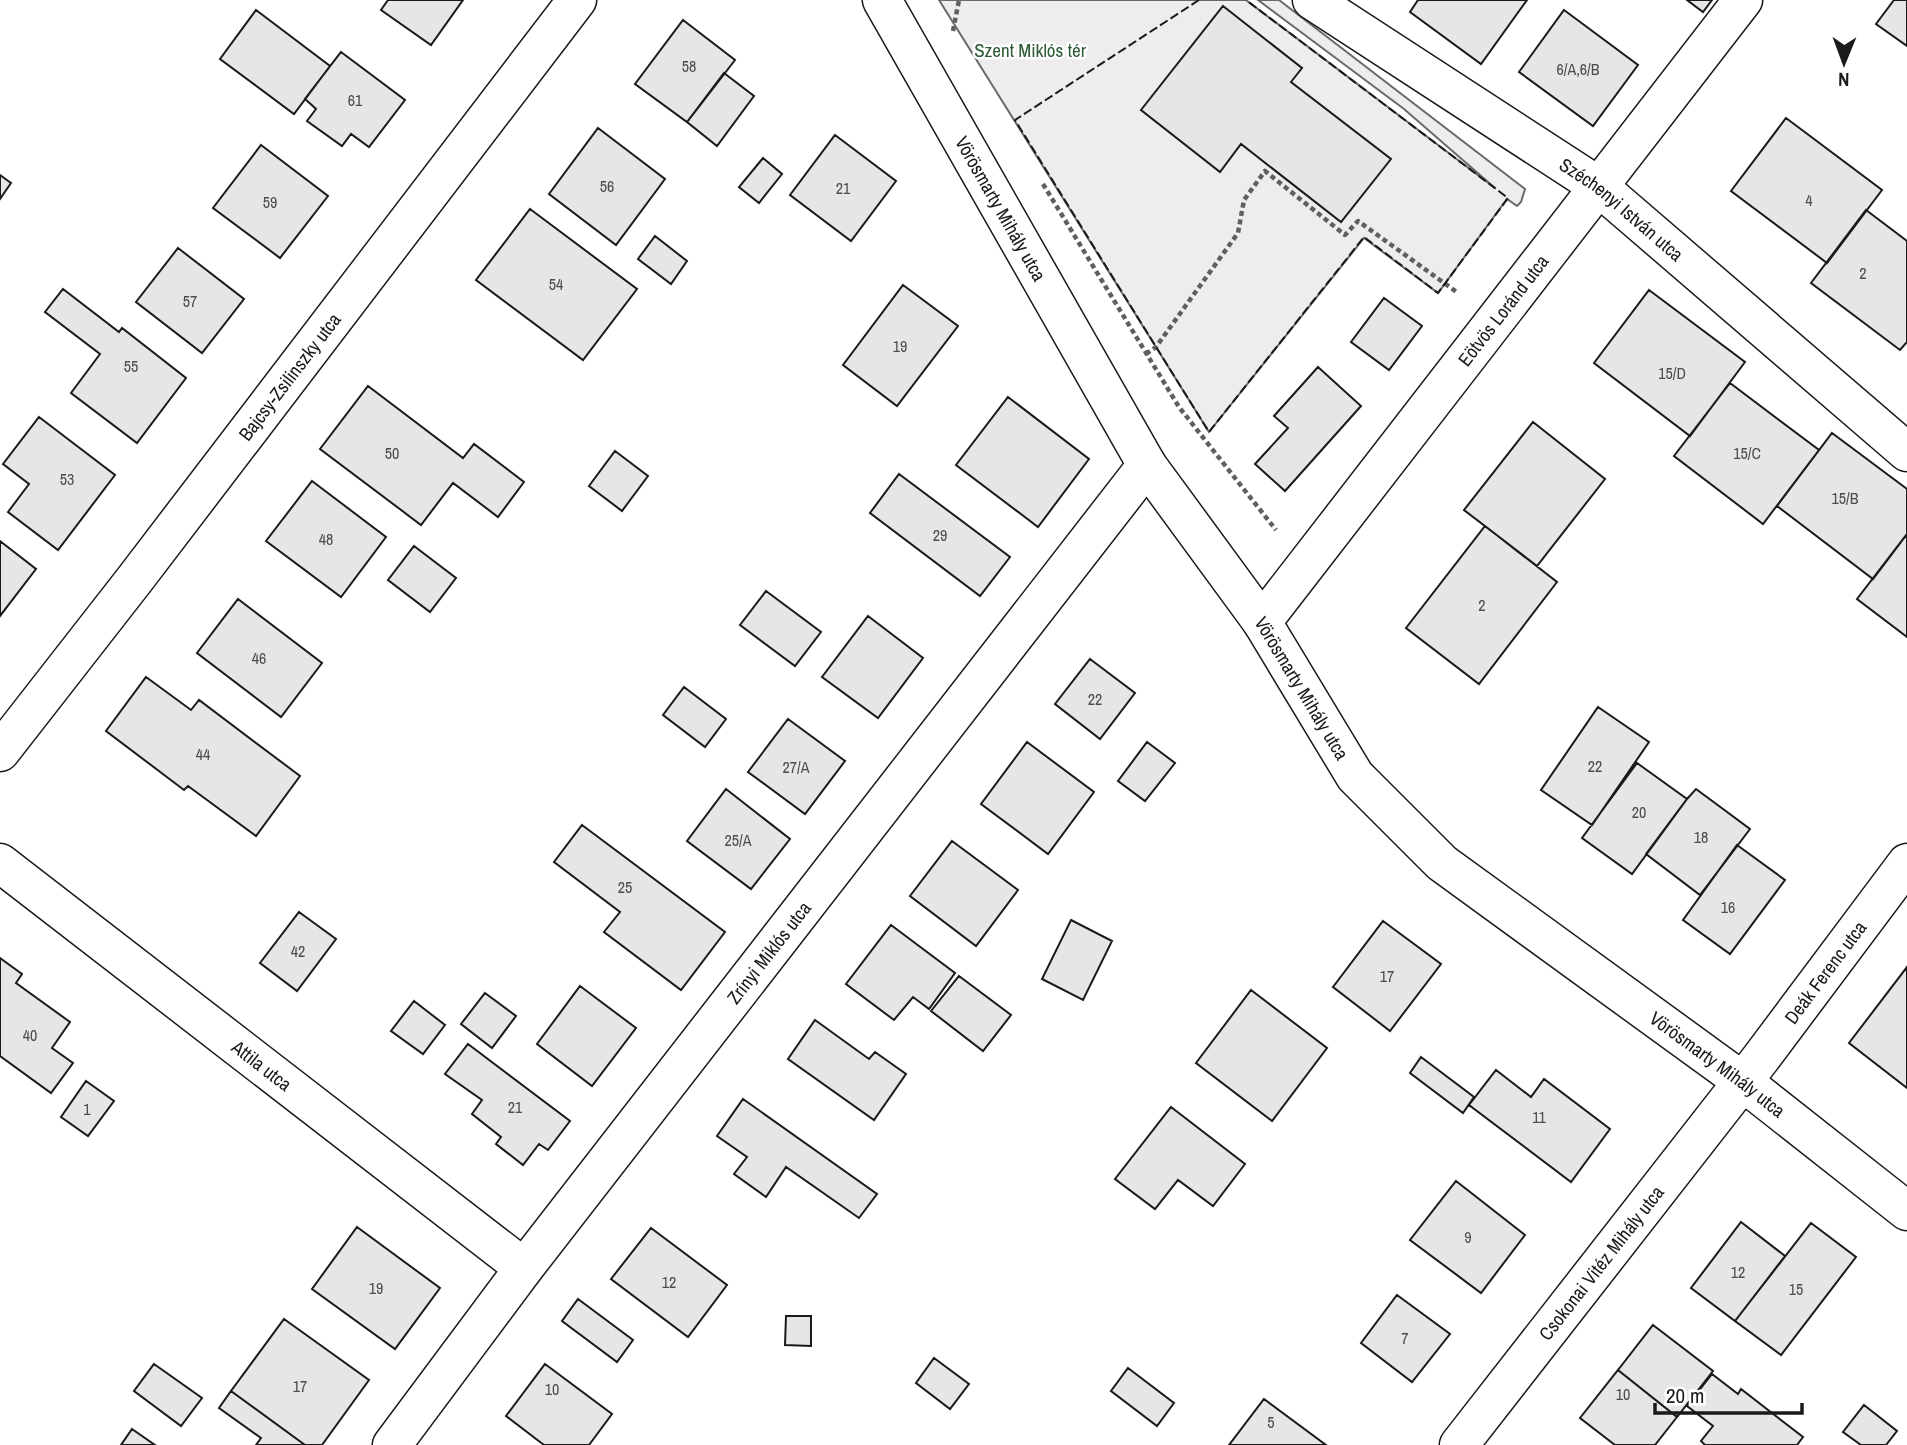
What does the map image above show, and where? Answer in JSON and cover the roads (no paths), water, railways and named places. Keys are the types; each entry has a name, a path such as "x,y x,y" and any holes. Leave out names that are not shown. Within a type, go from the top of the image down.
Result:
{"street":[{"name":"Bajcsy-Zsilinszky utca","path":"0,752 576,0"},
{"name":"Vörösmarty Mihály utca","path":"882,0 1147,465 1262,622 1355,776 1442,863 1742,1081 1907,1211"},
{"name":"Széchenyi István utca","path":"1312,0 1598,186 1907,452"},
{"name":"Eötvös Loránd utca","path":"1262,622 1743,0"},
{"name":"Zrínyi Miklós utca","path":"392,1445 524,1268 1147,465"},
{"name":"Attila utca","path":"0,863 524,1268"},
{"name":"Deák Ferenc utca","path":"1742,1081 1907,863"},
{"name":"Csokonai Vitéz Mihály utca","path":"1459,1445 1742,1081"}],"park label":[{"name":"Szent Miklós tér","path":"1030,50"}]}
